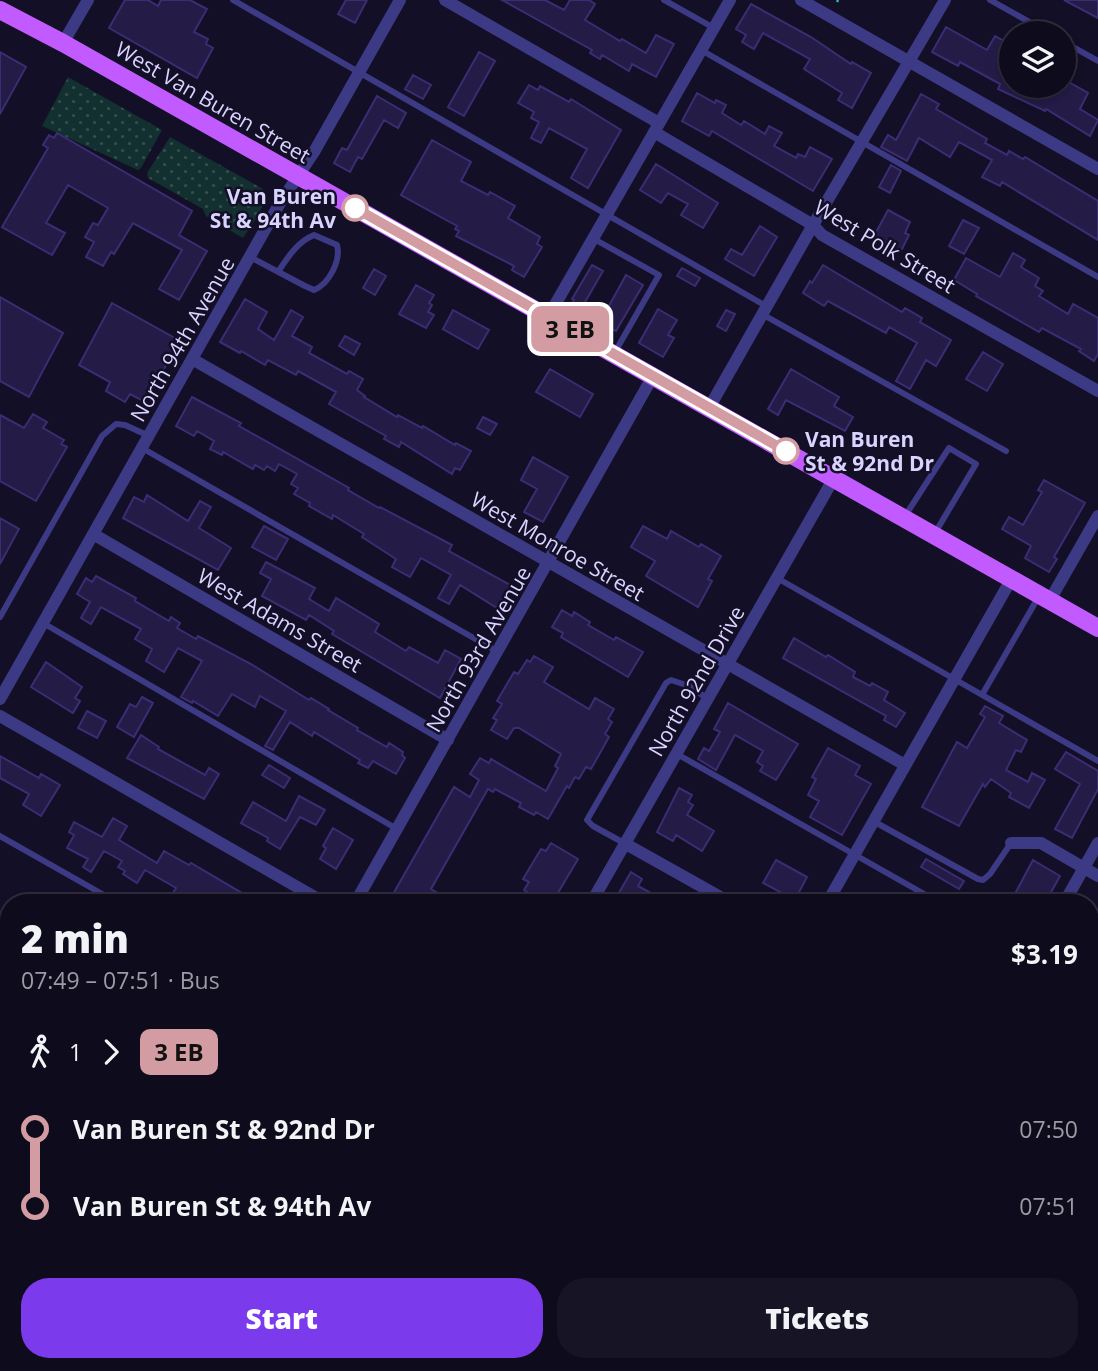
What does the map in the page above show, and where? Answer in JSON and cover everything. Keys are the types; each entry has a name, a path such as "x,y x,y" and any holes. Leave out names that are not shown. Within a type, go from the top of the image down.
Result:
{"main road":[{"name":"West Van Buren Street","path":"0,10 63,43 1098,628"}],"street":[{"path":"63,43 88,0"},
{"name":"North 94th Avenue","path":"0,699 250,257 400,0"},
{"name":"West Polk Street","path":"444,0 656,127 813,225 822,235 1098,391"},
{"path":"548,317 730,0"},
{"path":"802,0 1098,169"},
{"path":"709,408 945,0"},
{"name":"West Monroe Street","path":"192,359 905,765"},
{"name":"North 93rd Avenue","path":"360,894 653,376"},
{"name":"North 92nd Drive","path":"596,894 834,478"},
{"path":"1045,598 1098,516"},
{"name":"West Adams Street","path":"93,534 448,740"},
{"path":"832,894 1012,578"},
{"path":"0,716 309,894"},
{"path":"624,843 715,894"},
{"path":"1011,843 1041,843 1098,876"},
{"path":"1069,894 1098,843"}],"lane":[{"path":"233,0 606,215 1006,451"},
{"path":"664,0 714,28"},
{"path":"990,0 1028,21"},
{"path":"1076,49 1098,61"},
{"path":"701,50 1098,277"},
{"path":"410,114 415,105"},
{"path":"250,257 278,272 313,290 322,287 332,271 339,254 337,245 314,235 305,239 292,251 278,272"},
{"path":"593,238 659,275 614,354"},
{"path":"0,617 102,436 116,424 125,425 145,442 498,652"},
{"path":"903,517 949,448 976,464 934,535"},
{"path":"777,578 1098,761"},
{"path":"982,695 1045,598"},
{"path":"43,623 397,829"},
{"path":"624,843 587,820 666,683 671,680 689,686 708,699"},
{"path":"677,754 924,894"},
{"path":"873,821 984,880 1011,843"},
{"path":"0,836 102,894"}],"green space":[{"path":"68,77 162,130 141,168 138,170 42,126"},
{"path":"170,137 263,189 261,208 243,238 206,216 203,209 148,178 147,173"}],"building":[{"path":"125,0 148,0 158,6 161,0 190,0 207,9 194,32 208,39 206,44 213,48 197,78 109,28"},
{"path":"346,0 367,0 355,23 338,14"},
{"path":"502,0 545,0 564,10 570,0 589,0 595,4 585,20 620,41 622,39 646,53 656,35 674,44 656,77 632,64 629,71 602,55 600,59 590,53 592,50"},
{"path":"1064,0 1098,0 1098,18"},
{"path":"751,4 811,37 851,64 852,62 871,73 852,108 838,100 842,93 804,69 810,59 763,33 754,49 742,42 746,35 736,29"},
{"path":"946,27 987,50 995,36 999,38 999,83 960,62 958,66 932,52"},
{"path":"0,52 26,67 0,114"},
{"path":"479,52 495,61 464,116 448,107"},
{"path":"413,75 431,85 423,99 405,89"},
{"path":"529,85 538,90 540,86 569,102 571,99 621,130 588,188 571,178 587,149 549,128 541,143 531,138 539,122 531,118 534,112 518,103"},
{"path":"1076,86 1088,93 1080,109 1098,120 1090,136 1046,109 1045,111 1017,98 1076,98"},
{"path":"697,93 715,103 716,100 726,105 722,113 741,125 744,121 765,134 769,126 782,133 774,146 796,158 798,154 805,157 810,147 832,159 813,191 712,131 709,136 682,121"},
{"path":"921,94 939,104 936,109 987,139 985,143 1007,155 1009,151 1023,159 1025,157 1098,201 1098,240 1002,182 1000,186 982,177 992,160 959,142 950,157 919,138 907,161 881,147 888,135 896,140"},
{"path":"377,96 406,113 398,128 384,120 362,159 358,157 350,172 334,163 342,148 347,150"},
{"path":"57,133 192,211 179,235 207,251 179,300 159,289 182,250 133,223 114,254 111,252 103,266 86,257 94,242 85,237 93,223 98,225 108,208 68,185 46,223 65,233 52,255 2,227 48,148 43,145 49,135 54,138"},
{"path":"432,140 471,162 461,181 488,195 490,192 515,206 508,218 540,237 537,244 542,247 524,277 512,270 514,266 456,236 459,231 455,229 457,226 401,195"},
{"path":"656,164 718,203 703,228 681,215 688,204 668,193 661,203 640,190"},
{"path":"891,165 901,171 890,193 879,187"},
{"path":"888,210 910,222 905,233 909,235 901,251 874,236"},
{"path":"963,220 979,228 964,254 949,246"},
{"path":"760,226 777,237 754,276 725,259 731,249 742,255"},
{"path":"1013,253 1025,260 1021,267 1039,278 1035,286 1043,291 1039,296 1068,314 1073,304 1098,318 1098,354 1094,361 1079,351 1081,349 1042,328 1039,332 976,296 977,294 954,280 966,258 1000,277"},
{"path":"592,265 603,271 581,309 572,303 572,299"},
{"path":"823,265 902,312 905,308 922,318 920,322 951,340 936,366 926,360 910,389 896,381 917,343 889,327 886,333 828,301 824,306 803,293"},
{"path":"682,268 700,278 695,286 677,276"},
{"path":"374,269 386,276 375,295 363,288"},
{"path":"626,275 643,285 616,331 600,322"},
{"path":"416,285 434,295 428,312 434,315 426,328 399,314"},
{"path":"0,297 63,333 29,397 0,381"},
{"path":"245,299 267,312 258,329 274,340 291,310 303,317 292,336 312,347 309,353 347,374 349,371 363,379 357,390 397,417 398,415 422,428 423,426 471,451 460,470 455,468 452,474 401,442 399,447 384,439 386,436 329,404 336,392 298,371 296,375 268,360 265,365 220,342"},
{"path":"112,303 180,341 145,402 130,394 125,402 106,391 110,382 79,365"},
{"path":"658,309 677,320 668,335 674,338 663,357 639,343"},
{"path":"453,310 489,330 478,349 443,329"},
{"path":"726,310 735,314 726,331 717,326"},
{"path":"345,336 360,344 354,355 339,346"},
{"path":"983,352 1003,364 987,391 966,379"},
{"path":"550,369 593,394 580,417 536,392"},
{"path":"791,369 839,397 834,406 853,417 845,431 786,400 778,415 768,409"},
{"path":"192,397 241,423 239,426 379,508 452,545 449,551 510,585 497,608 460,585 449,604 438,598 451,575 421,558 410,577 392,567 396,559 362,537 364,534 333,515 332,519 309,506 310,503 294,494 298,488 291,484 297,474 279,464 275,471 267,466 264,470 255,465 253,469 223,452 222,455 210,449 214,441 197,431 194,436 176,426"},
{"path":"33,414 47,422 43,428 64,440 61,444 67,447 36,501 0,481 0,415 24,428"},
{"path":"483,417 497,424 490,435 477,428"},
{"path":"533,457 568,477 543,522 524,512 537,489 521,480"},
{"path":"1044,480 1085,503 1054,557 1057,559 1049,572 1025,558 1031,546 1002,529 1009,517 1023,525 1042,492 1038,490"},
{"path":"147,495 188,521 200,501 211,507 199,528 231,548 218,570 123,518 134,497 144,502"},
{"path":"0,518 19,529 0,564"},
{"path":"264,526 288,539 276,560 252,547"},
{"path":"643,526 667,539 671,531 721,556 708,579 712,581 698,607 646,576 655,561 631,547"},
{"path":"266,562 315,588 309,599 329,611 336,598 379,624 375,632 406,651 409,647 438,663 445,650 461,659 440,698 332,634 334,631 309,615 306,620 262,596 271,579 260,573"},
{"path":"96,576 136,598 135,601 169,621 171,617 180,623 177,628 196,639 198,636 251,664 309,700 311,698 329,709 358,728 357,730 387,747 389,743 403,752 405,758 396,774 373,761 368,768 358,763 360,760 314,732 312,736 290,722 273,750 265,746 286,711 260,696 255,707 232,694 218,716 181,697 202,661 178,648 164,672 146,661 152,649 135,639 141,629 101,607 91,624 81,618 90,602 77,594 86,578 92,582"},
{"path":"562,610 572,616 574,612 590,622 588,625 643,652 628,677 561,637 563,633 552,627"},
{"path":"794,638 855,672 853,677 888,692 884,700 905,713 896,727 884,720 886,716 783,658"},
{"path":"534,656 553,667 544,682 589,709 595,698 614,709 608,719 612,722 605,734 609,737 591,769 586,767 579,779 575,777 569,788 567,786 548,819 519,807 521,803 495,789 493,792 488,789 431,889 436,892 435,894 393,894 454,787 470,797 479,780 470,774 480,758 489,763 491,759 546,791 558,768 555,766 561,754 519,728 514,728 507,739 491,730 497,720 493,718 502,704 497,701 514,672 518,674 527,660 530,662"},
{"path":"46,662 82,687 75,698 80,701 73,713 31,687"},
{"path":"142,697 153,703 134,737 117,727 130,704 136,707"},
{"path":"728,703 798,744 776,780 760,771 763,766 757,762 763,751 735,735 716,770 698,759 704,748 709,751 720,732 714,729"},
{"path":"985,706 1003,716 999,723 1027,740 1021,752 1016,750 1006,770 1028,782 1032,773 1045,780 1029,808 1009,797 1011,793 991,779 985,787 983,784 959,826 922,807 957,742 967,748 985,717 980,714"},
{"path":"87,711 106,721 97,738 78,728"},
{"path":"141,735 159,747 158,749 205,775 209,768 219,774 204,799 127,758"},
{"path":"828,748 860,766 855,775 871,784 842,835 810,817 819,801 808,795 816,779 812,777"},
{"path":"1066,752 1098,771 1098,789 1072,838 1055,829 1080,784 1055,769"},
{"path":"0,756 39,778 41,774 60,785 41,816 23,805 29,794 0,778"},
{"path":"269,765 290,778 284,788 262,775"},
{"path":"679,788 692,795 688,802 693,805 687,815 714,831 702,851 676,835 673,841 657,832"},
{"path":"299,796 325,810 316,825 300,817 280,849 267,841 268,838 241,823 253,802 286,821"},
{"path":"113,818 127,826 119,840 157,863 164,851 189,865 191,863 244,894 172,894 176,888 145,870 137,883 123,874 125,871 118,867 122,861 104,851 91,872 83,867 88,859 67,848 74,835 69,832 74,822 102,837"},
{"path":"333,828 353,840 336,869 320,859 326,848 323,846"},
{"path":"551,843 578,859 557,894 531,894 524,890 529,882 523,879 541,849 546,851"},
{"path":"926,859 964,881 959,889 921,867"},
{"path":"776,860 807,877 798,894 784,894 763,883"},
{"path":"1033,860 1060,876 1050,894 1015,894"},
{"path":"631,872 642,879 638,886 653,894 618,894"}],"bus line":[{"path":"355,208 786,451"}],"place":[{"name":"Van Buren St & 94th Av","path":"355,208"},
{"name":"Van Buren St & 92nd Dr","path":"786,451"}]}
